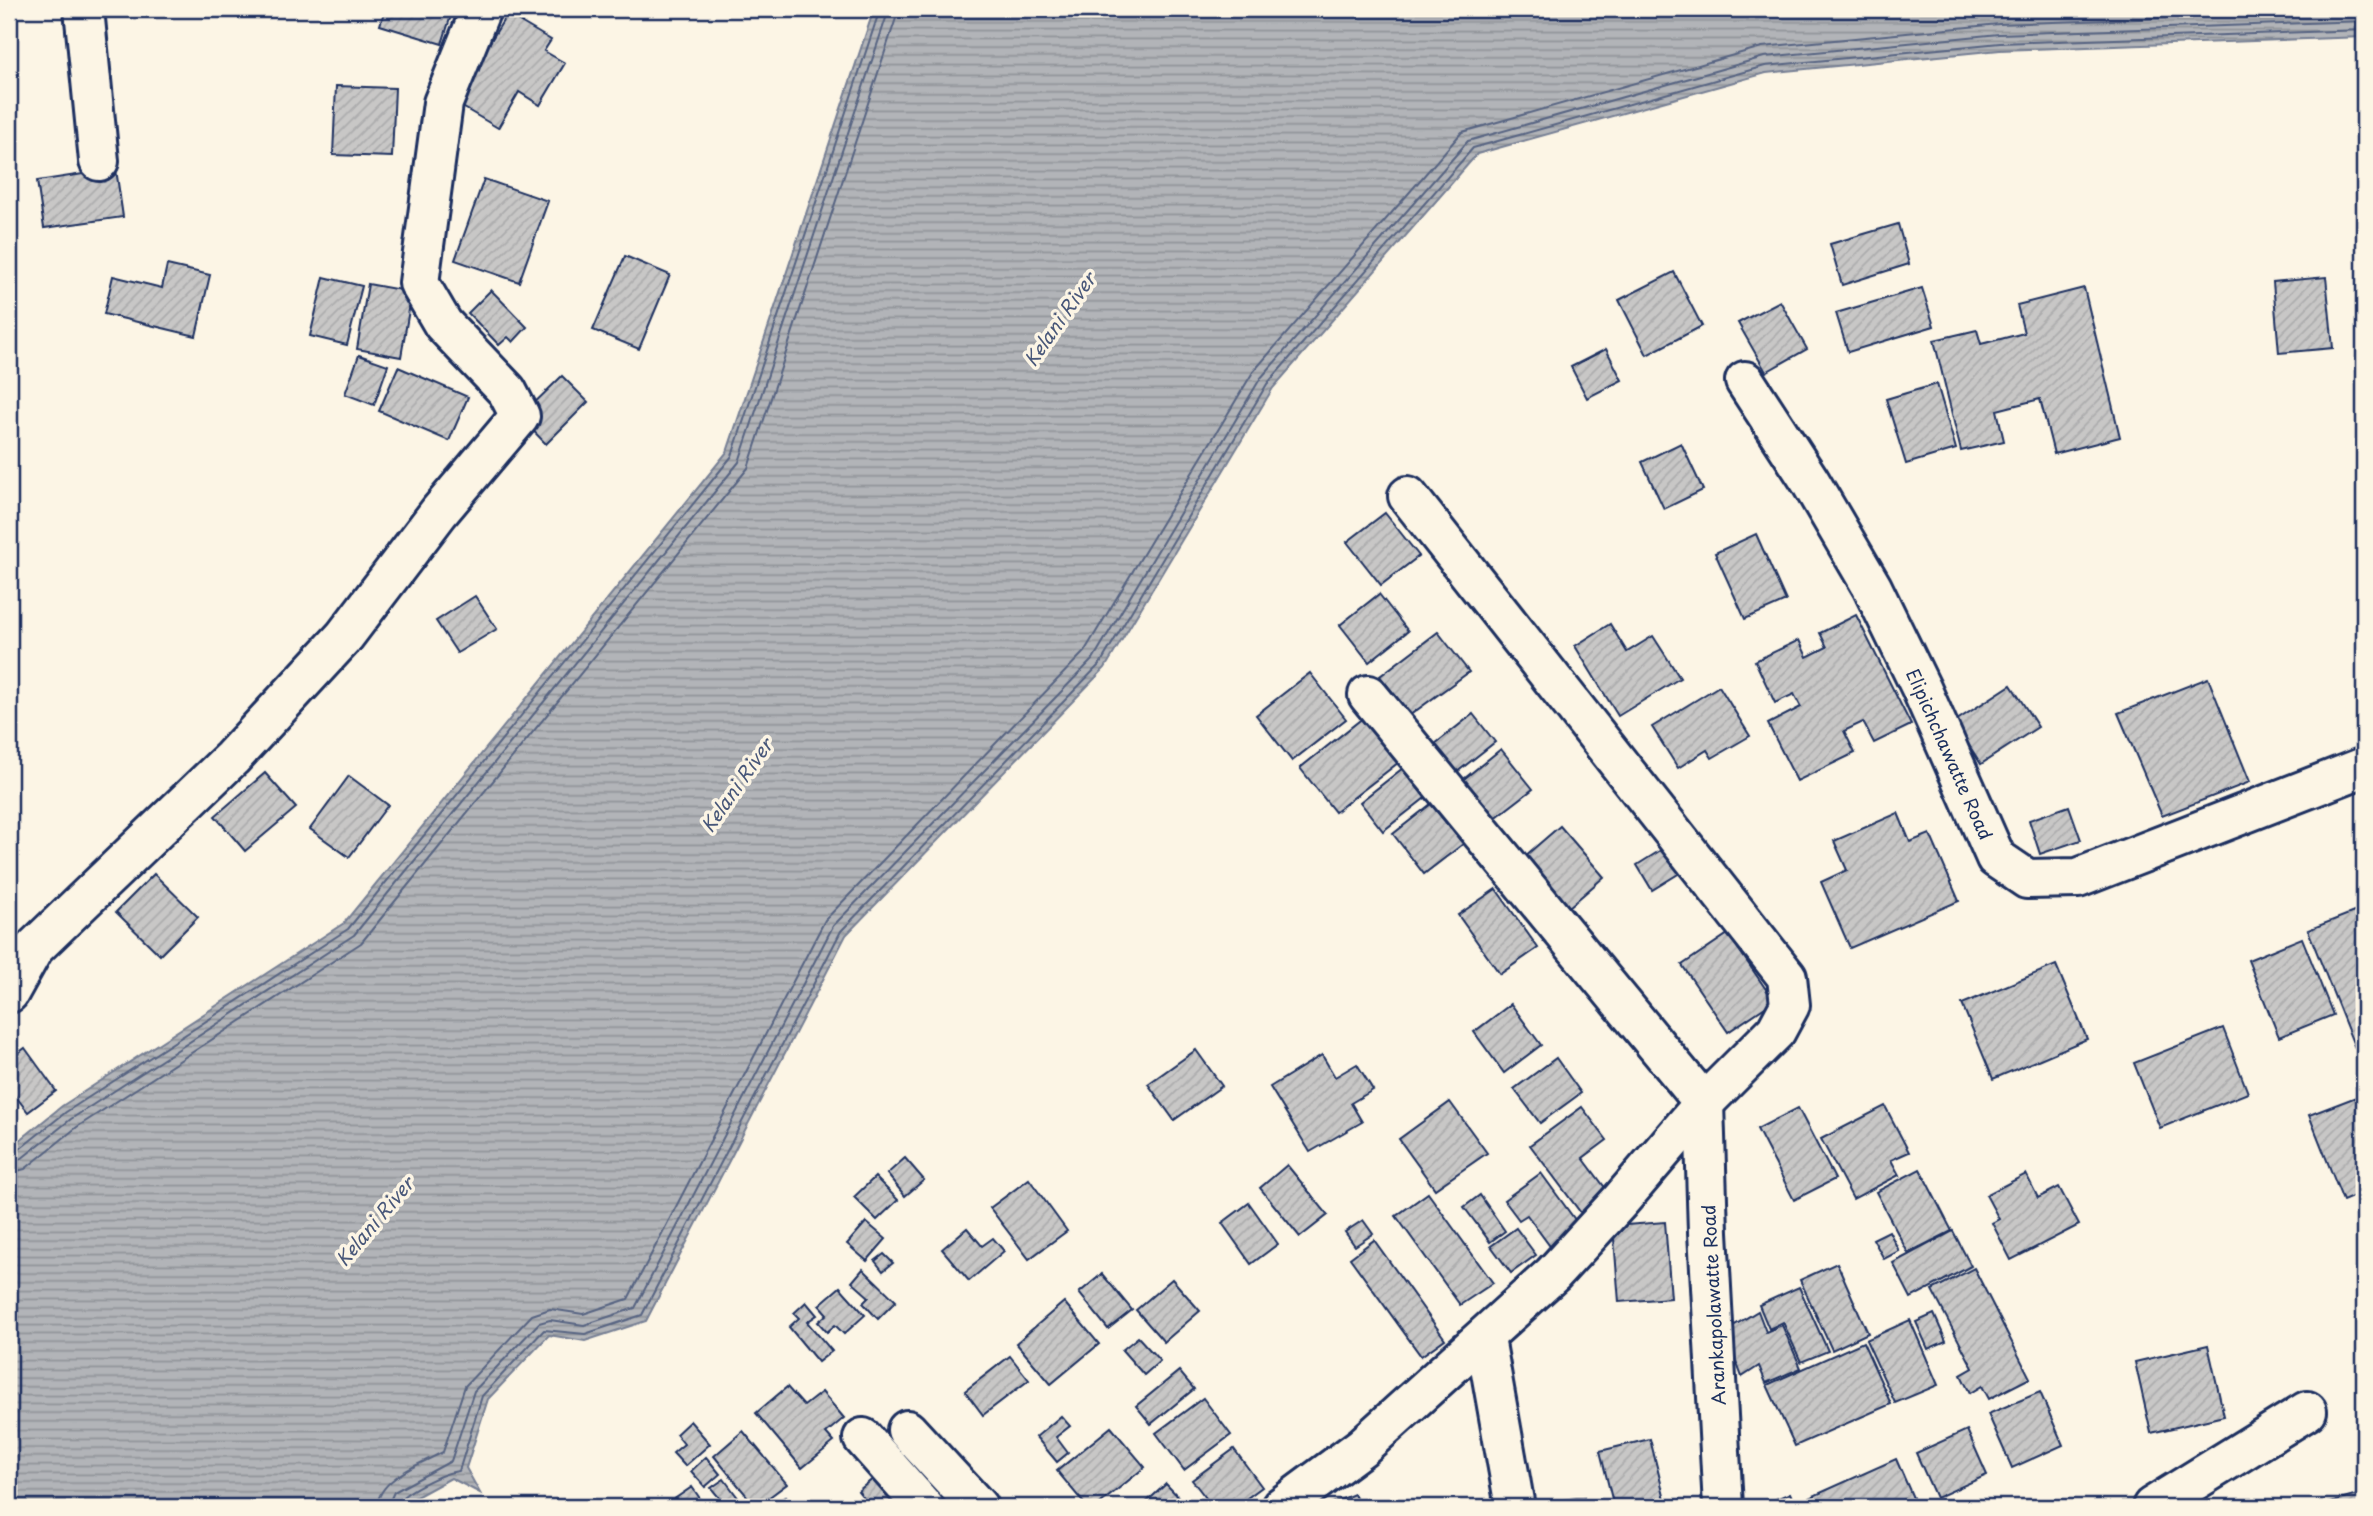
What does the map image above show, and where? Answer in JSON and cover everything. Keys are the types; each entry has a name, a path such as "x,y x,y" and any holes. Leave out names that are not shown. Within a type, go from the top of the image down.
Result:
{"street":[{"path":"84,9 99,161"},
{"path":"9,993 34,948 232,758 344,638 439,512 520,416 507,391 443,324 419,284 443,103 481,9"},
{"name":"Elipichchawatte Road","path":"1745,381 1810,481 1872,587 1922,688 1996,858 2027,879 2078,878 2364,767"},
{"path":"1281,1507 1362,1447 1553,1274 1604,1220 1704,1103 1776,1031 1790,1005 1787,977 1408,496"},
{"path":"1368,695 1704,1103"},
{"name":"Arankapolawatte Road","path":"1704,1103 1723,1507"},
{"path":"1485,1338 1515,1507"},
{"path":"2152,1507 2307,1411"},
{"path":"907,1430 978,1507"},
{"path":"863,1438 924,1507"}],"water":[{"name":"Kelani River","path":"874,9 2364,9 2364,37 2000,50 1766,73 1477,154 1273,388 1105,668 846,935 646,1321 585,1341 549,1335 488,1399 466,1468 480,1493 451,1478 398,1507 9,1507 9,1149 62,1106 344,923 727,452"}],"building":[{"path":"9,9 15,9 13,27 9,26"},
{"path":"385,9 453,9 442,44 380,25"},
{"path":"507,14 551,40 544,51 565,63 540,105 519,92 498,128 454,102"},
{"path":"336,86 395,88 392,157 333,155"},
{"path":"116,169 123,217 44,228 37,181"},
{"path":"484,179 548,201 519,282 455,260"},
{"path":"1898,224 1909,264 1842,285 1830,244"},
{"path":"625,256 670,275 639,349 593,330"},
{"path":"167,265 210,275 196,336 104,314 113,276 162,288"},
{"path":"1674,272 1702,326 1647,355 1619,300"},
{"path":"324,277 362,286 347,345 310,336"},
{"path":"2326,277 2333,348 2279,353 2273,282"},
{"path":"368,284 412,292 401,357 357,349"},
{"path":"1922,288 1934,326 1848,352 1836,313"},
{"path":"2084,288 2120,437 2054,454 2040,399 1997,410 2004,441 1961,451 1934,340 1977,330 1981,344 2024,333 2017,305"},
{"path":"491,290 527,327 513,342 508,337 499,345 468,313"},
{"path":"1780,301 1807,349 1766,372 1738,323"},
{"path":"1606,349 1622,380 1587,398 1571,367"},
{"path":"359,355 388,365 374,405 345,394"},
{"path":"398,367 468,397 449,441 379,411"},
{"path":"562,376 588,402 546,444 520,417"},
{"path":"1937,384 1956,449 1906,464 1886,399"},
{"path":"1681,443 1703,490 1664,509 1642,462"},
{"path":"1385,513 1419,556 1381,585 1347,542"},
{"path":"1756,534 1786,601 1745,619 1715,553"},
{"path":"1379,594 1408,631 1369,662 1340,625"},
{"path":"475,596 497,629 457,653 436,621"},
{"path":"1856,615 1911,725 1874,743 1863,722 1844,731 1855,753 1797,781 1768,724 1801,707 1794,694 1775,703 1755,661 1799,640 1807,657 1827,647 1820,633"},
{"path":"1610,624 1627,652 1653,636 1680,678 1618,716 1575,646"},
{"path":"1438,632 1469,672 1410,715 1380,676"},
{"path":"1310,673 1346,719 1292,761 1256,715"},
{"path":"2208,678 2250,782 2162,816 2118,713"},
{"path":"2011,685 2038,727 1981,764 1954,722"},
{"path":"1719,686 1750,736 1712,758 1707,750 1678,768 1652,727"},
{"path":"1473,714 1495,742 1447,780 1425,752"},
{"path":"1364,717 1399,762 1335,812 1300,768"},
{"path":"1501,749 1533,789 1490,822 1459,783"},
{"path":"1403,768 1425,798 1383,831 1360,802"},
{"path":"265,773 296,808 245,851 215,816"},
{"path":"349,776 388,805 349,857 310,829"},
{"path":"1431,804 1463,844 1424,874 1393,834"},
{"path":"2069,806 2081,840 2040,854 2029,820"},
{"path":"1898,813 1910,842 1930,834 1959,901 1850,948 1821,882 1847,870 1834,841"},
{"path":"1560,826 1604,877 1569,907 1525,856"},
{"path":"1672,843 1688,868 1652,890 1637,865"},
{"path":"154,874 198,917 160,955 116,912"},
{"path":"1496,889 1538,948 1500,974 1458,915"},
{"path":"2364,908 2364,1044 2355,1048 2308,930"},
{"path":"1728,934 1774,1001 1728,1032 1682,965"},
{"path":"2302,938 2333,1015 2279,1037 2248,960"},
{"path":"2056,965 2087,1039 1993,1079 1962,1004"},
{"path":"1511,1004 1541,1045 1504,1073 1474,1032"},
{"path":"2223,1028 2248,1093 2160,1128 2134,1063"},
{"path":"25,1048 56,1091 28,1112 9,1088 9,1060"},
{"path":"1196,1050 1222,1086 1174,1120 1148,1084"},
{"path":"1322,1055 1335,1077 1357,1064 1373,1090 1351,1103 1362,1122 1310,1152 1270,1087"},
{"path":"1556,1058 1581,1093 1540,1123 1514,1089"},
{"path":"2364,1094 2364,1192 2343,1201 2309,1115"},
{"path":"1450,1102 1487,1153 1435,1189 1399,1139"},
{"path":"1885,1106 1909,1152 1891,1160 1899,1175 1853,1199 1821,1139"},
{"path":"1582,1107 1607,1140 1583,1158 1609,1193 1581,1213 1530,1145"},
{"path":"1798,1108 1835,1179 1794,1200 1757,1129"},
{"path":"905,1158 924,1180 905,1196 887,1174"},
{"path":"1287,1165 1328,1215 1300,1237 1260,1188"},
{"path":"1920,1169 1952,1231 1908,1253 1876,1192"},
{"path":"1541,1173 1581,1228 1552,1249 1527,1215 1519,1220 1504,1200"},
{"path":"2026,1174 2038,1198 2059,1187 2079,1225 2011,1260 1992,1223 1999,1219 1986,1195"},
{"path":"875,1177 898,1200 877,1220 854,1197"},
{"path":"1029,1179 1067,1231 1029,1259 990,1208"},
{"path":"1428,1193 1493,1283 1460,1305 1396,1216"},
{"path":"1480,1195 1505,1231 1490,1242 1464,1207"},
{"path":"1249,1203 1278,1244 1251,1264 1222,1223"},
{"path":"1363,1220 1373,1234 1355,1246 1345,1232"},
{"path":"866,1222 886,1239 867,1261 847,1244"},
{"path":"1665,1222 1671,1298 1619,1302 1613,1226"},
{"path":"967,1228 982,1246 993,1238 1004,1251 969,1281 942,1249"},
{"path":"1516,1228 1536,1255 1511,1273 1491,1246"},
{"path":"1889,1231 1899,1251 1884,1259 1873,1239"},
{"path":"1953,1231 1971,1266 1911,1298 1893,1263"},
{"path":"1374,1240 1445,1339 1421,1356 1350,1258"},
{"path":"884,1254 893,1263 883,1271 875,1261"},
{"path":"1837,1263 1868,1333 1832,1350 1800,1280"},
{"path":"1974,1268 2030,1378 1989,1399 1982,1386 1970,1393 1961,1375 1973,1368 1932,1290"},
{"path":"863,1269 896,1301 878,1319 863,1303 869,1297 852,1282"},
{"path":"1102,1274 1132,1310 1108,1329 1079,1293"},
{"path":"1172,1279 1200,1311 1164,1342 1136,1310"},
{"path":"840,1287 865,1315 844,1334 835,1325 827,1332 818,1322 827,1314 819,1305"},
{"path":"1799,1287 1828,1351 1801,1362 1783,1322 1769,1329 1759,1305"},
{"path":"806,1302 817,1315 807,1322 832,1351 818,1362 789,1327 799,1318 794,1313"},
{"path":"1064,1302 1099,1344 1051,1384 1016,1343"},
{"path":"1758,1311 1766,1332 1782,1325 1801,1368 1766,1383 1759,1366 1742,1377 1725,1331"},
{"path":"1934,1314 1946,1341 1928,1349 1916,1322"},
{"path":"1910,1320 1938,1385 1895,1403 1866,1340"},
{"path":"1138,1337 1160,1361 1144,1375 1122,1350"},
{"path":"1863,1342 1891,1404 1795,1446 1767,1385"},
{"path":"2208,1345 2224,1416 2151,1433 2135,1362"},
{"path":"1010,1356 1029,1380 983,1415 965,1391"},
{"path":"1179,1371 1194,1389 1151,1424 1136,1406"},
{"path":"787,1387 804,1406 822,1392 844,1418 826,1433 834,1442 802,1468 756,1413"},
{"path":"2040,1392 2063,1445 2012,1468 1988,1414"},
{"path":"1203,1398 1231,1435 1184,1470 1156,1433"},
{"path":"1061,1416 1070,1426 1056,1437 1068,1453 1057,1462 1036,1437"},
{"path":"690,1421 710,1444 685,1466 673,1453 684,1444 676,1434"},
{"path":"1111,1427 1145,1467 1096,1507 1087,1507 1057,1471"},
{"path":"1967,1430 1987,1475 1936,1498 1916,1453"},
{"path":"743,1431 787,1484 756,1507 714,1456"},
{"path":"1650,1439 1667,1507 1614,1507 1600,1451"},
{"path":"1234,1449 1262,1487 1235,1507 1213,1507 1192,1480"},
{"path":"706,1457 720,1474 705,1487 691,1471"},
{"path":"1896,1459 1917,1507 1802,1507 1800,1502"},
{"path":"884,1470 914,1507 871,1507 858,1491"},
{"path":"724,1479 739,1499 727,1507 711,1488"},
{"path":"1166,1484 1188,1507 1141,1507"},
{"path":"692,1487 706,1507 673,1507 670,1502"},
{"path":"1790,1493 1796,1507 1757,1507"},
{"path":"2364,1493 2364,1507 2316,1507"},
{"path":"1354,1494 1360,1507 1323,1507"},
{"path":"786,1496 795,1507 770,1507"},
{"path":"1584,1497 1585,1507 1534,1507 1534,1504"}]}
